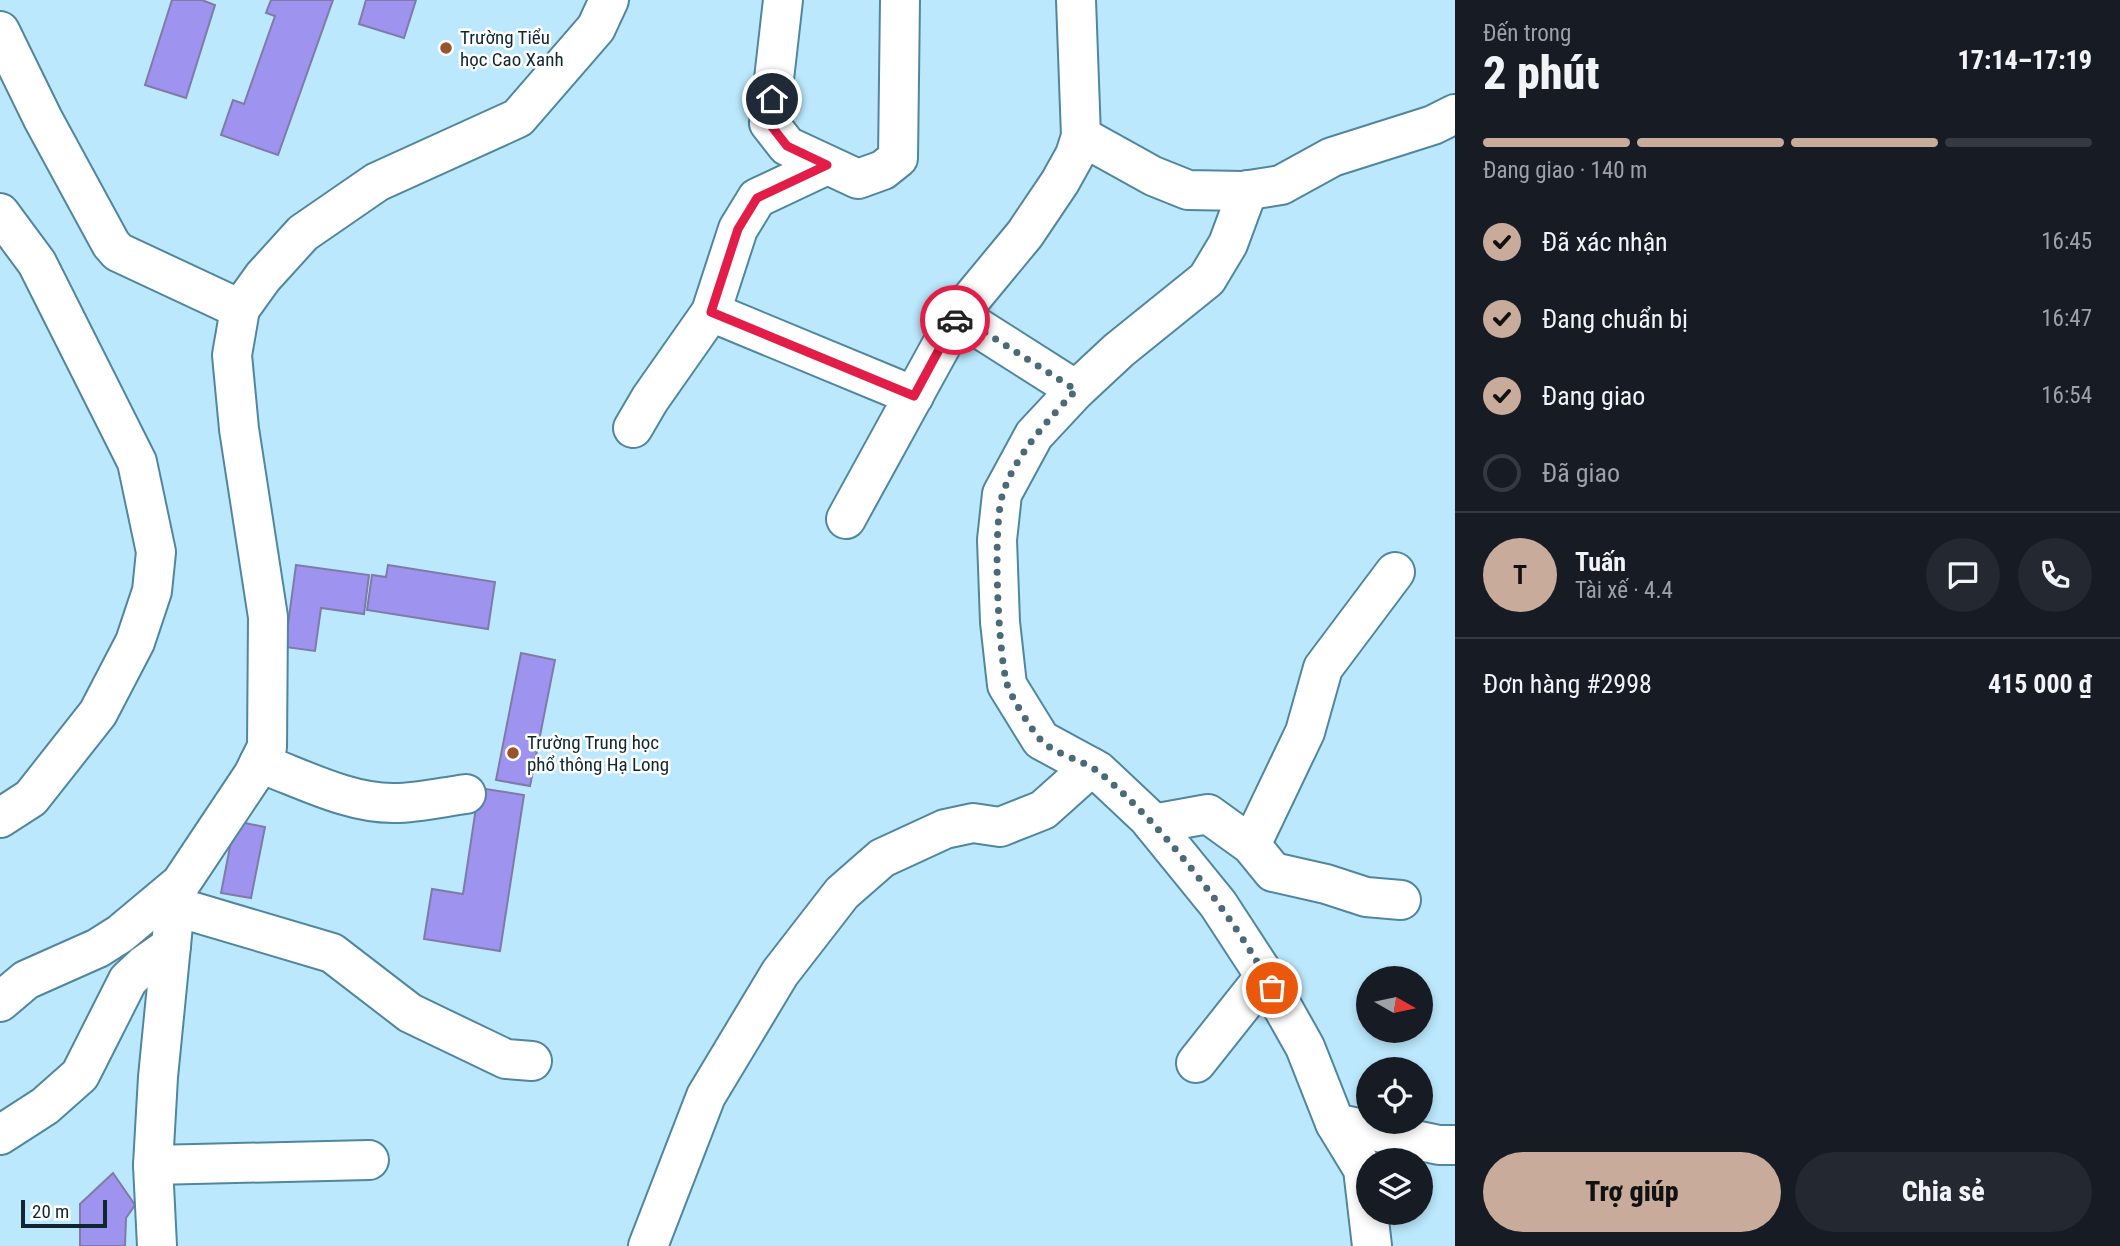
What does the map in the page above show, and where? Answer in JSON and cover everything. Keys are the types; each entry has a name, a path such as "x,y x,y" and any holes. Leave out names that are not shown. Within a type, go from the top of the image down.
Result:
{"street":[{"path":"0,1002 26,980 109,941 168,903 267,747 268,617 239,429 232,355 240,309 263,277 303,233 377,182 518,118 596,28 609,0"},
{"path":"783,0 769,123 787,146 858,179 883,170 898,158 900,0"},
{"path":"846,519 958,315 1025,233 1075,155 1081,136 1076,0"},
{"path":"0,31 43,119 111,244 118,252 240,309"},
{"path":"1081,136 1153,176 1188,190 1248,190 1281,185 1332,157 1450,121"},
{"path":"634,428 650,399 711,312 738,229 757,198 827,165"},
{"path":"1248,190 1228,244 1207,279 1119,350 1076,390 1034,435 1002,494 997,540 1000,622 1007,685 1041,740 1091,767 1153,824 1218,904 1265,975 1305,1047 1335,1123 1363,1169 1372,1246"},
{"path":"0,213 37,263 137,462 156,552 152,591 135,642 98,713 31,798 0,818"},
{"path":"711,312 914,396"},
{"path":"958,315 1076,390"},
{"path":"1251,845 1305,732 1323,668 1395,572"},
{"path":"258,763 349,795 378,802 396,803 466,794"},
{"path":"648,1246 706,1096 780,973 842,893 882,858 945,830 972,823 1000,827 1043,810 1091,767"},
{"path":"1153,824 1208,814 1251,845 1273,872 1326,884 1366,897 1401,900"},
{"path":"158,1246 153,1165 158,1077 171,946 168,903"},
{"path":"168,903 332,953 410,1013 506,1059 532,1061"},
{"path":"0,1135 45,1106 80,1074 128,980 171,946"},
{"path":"1196,1063 1265,975"},
{"path":"1335,1123 1438,1145 1455,1145"},
{"path":"153,1165 369,1160"}],"building":[{"path":"172,0 202,0 215,5 186,98 145,85"},
{"path":"271,0 333,0 278,155 221,135 233,100 244,104 275,16 266,13"},
{"path":"366,0 416,0 404,38 359,24"},
{"path":"296,565 369,575 364,614 321,608 315,651 285,647"},
{"path":"388,565 495,582 488,629 367,610 372,575 386,577"},
{"path":"521,653 555,660 530,786 496,780"},
{"path":"479,788 524,795 500,951 424,939 432,889 463,894"},
{"path":"235,821 265,827 251,898 221,893"},
{"path":"113,1173 135,1205 126,1218 125,1246 80,1246 80,1204"}],"way so far":[{"path":"955,320 958,315 1076,390 1034,435 1002,494 997,540 1000,622 1007,685 1041,740 1098,771 1148,818 1218,904 1272,988"}],"place":[{"name":"Trường Tiểu học Cao Xanh","path":"446,48"},
{"name":"Trường Trung học phổ thông Hạ Long","path":"513,753"}],"route":[{"path":"772,99 769,123 787,146 827,165 757,198 738,229 711,312 914,396 955,320"}]}
